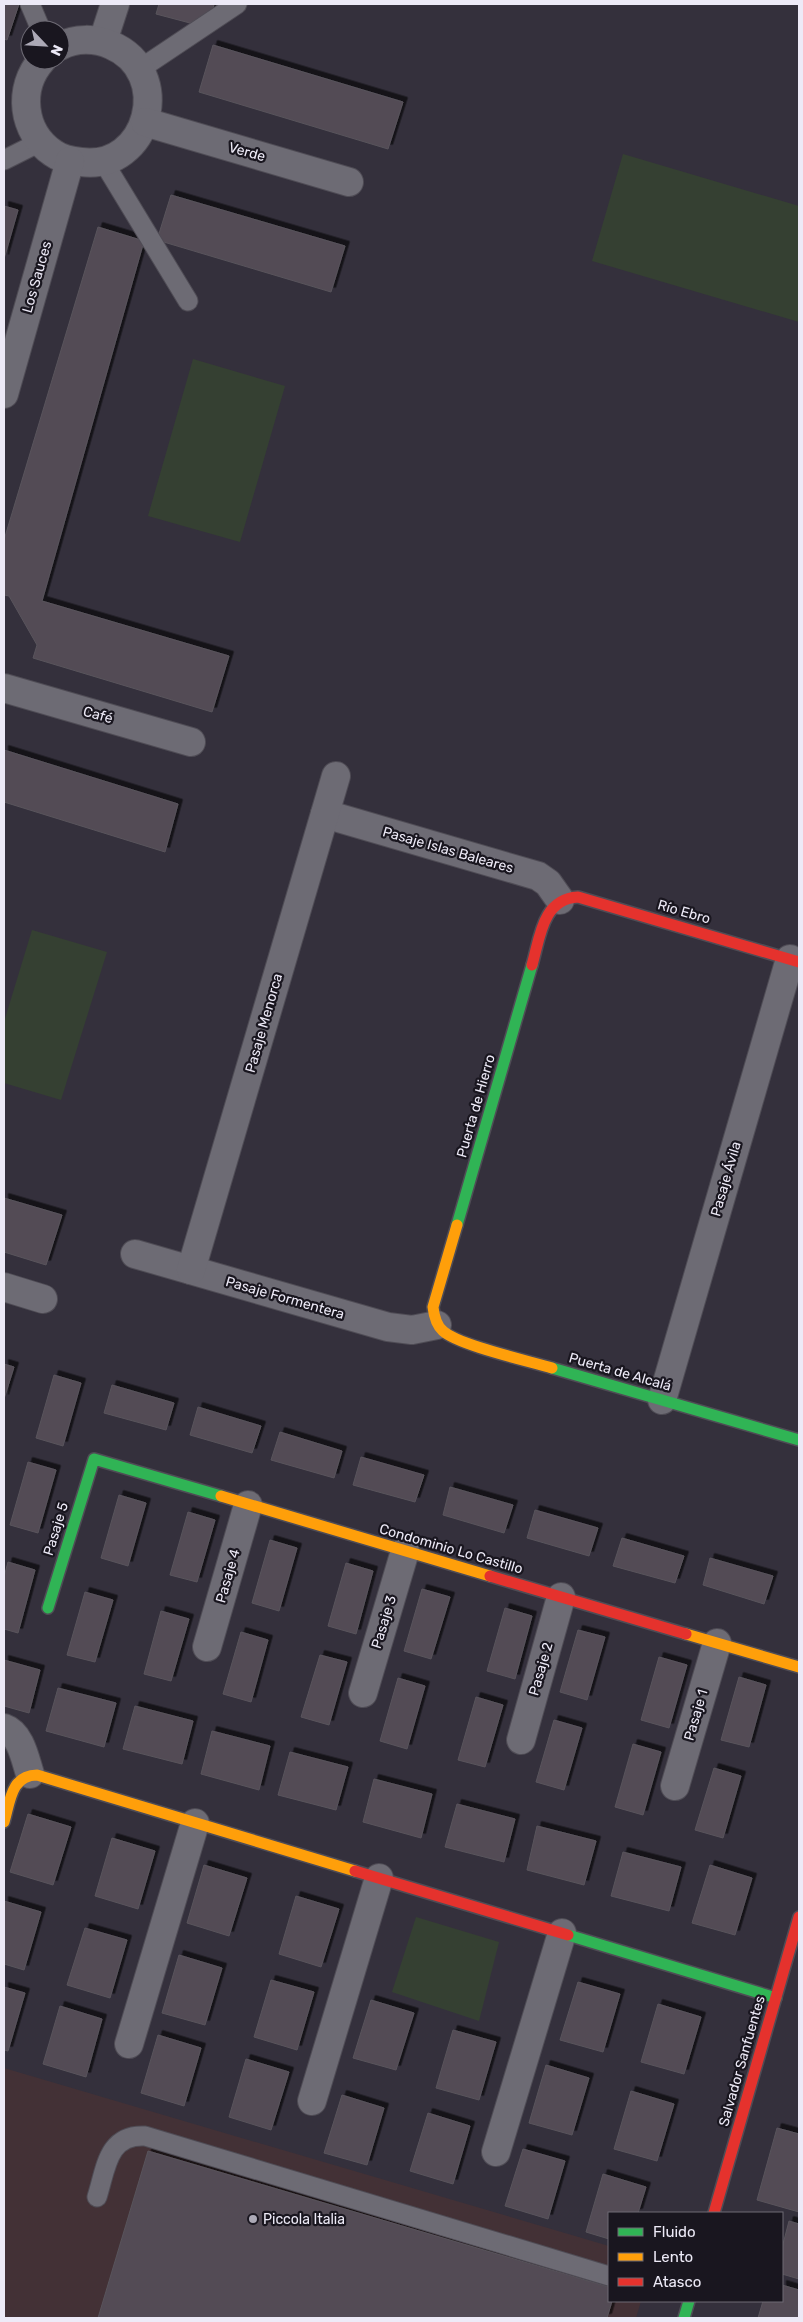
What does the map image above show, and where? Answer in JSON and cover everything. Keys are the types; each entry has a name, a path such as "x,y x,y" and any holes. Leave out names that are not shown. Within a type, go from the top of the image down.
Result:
{"street":[{"path":"103,41 114,4"},
{"path":"35,70 31,76 15,87 26,109 30,126 40,142 54,154 70,161 87,163 103,161 121,153 136,140 145,122 149,104 147,86 140,69 131,57 103,41 86,39 70,42"},
{"name":"Verde","path":"145,122 349,182"},
{"name":"Los Sauces","path":"4,394 70,161"},
{"name":"Café","path":"4,688 191,742"},
{"name":"Pasaje Menorca","path":"191,1270 336,776"},
{"name":"Pasaje Islas Baleares","path":"325,814 538,876 548,883 560,900"},
{"name":"Río Ebro","path":"560,900 578,897 795,961"},
{"name":"Puerta de Hierro","path":"437,1325 433,1307 435,1298 548,912 560,900"},
{"name":"Pasaje Ávila","path":"662,1400 795,961"},
{"name":"Pasaje Formentera","path":"135,1254 388,1327 412,1330 437,1325"},
{"path":"4,1287 43,1299"},
{"name":"Puerta de Alcalá","path":"437,1325 442,1332 458,1340 799,1440"},
{"name":"Condominio Lo Castillo","path":"94,1459 799,1667"},
{"name":"Pasaje 5","path":"48,1608 94,1459"},
{"name":"Pasaje 4","path":"207,1647 248,1505"},
{"name":"Pasaje 3","path":"362,1693 405,1552"},
{"name":"Pasaje 2","path":"521,1740 561,1597"},
{"name":"Pasaje 1","path":"675,1786 717,1643"},
{"path":"4,1728 13,1734 18,1742 30,1774"},
{"path":"4,1822 16,1781 22,1776 30,1774 776,1998"},
{"path":"129,2044 195,1822"},
{"path":"312,2101 379,1878"},
{"name":"Salvador Sanfuentes","path":"714,2212 776,1998 798,1929"},
{"path":"496,2152 562,1933"},
{"path":"684,2318 689,2302"}],"lane":[{"path":"30,4 37,20"},
{"path":"140,69 236,4"},
{"path":"4,160 40,142"},
{"path":"103,161 188,301"},
{"path":"97,2198 115,2146 123,2139 134,2135 145,2136 608,2276"}],"shaded area":[{"path":"4,2068 608,2246 608,2302 641,2302 636,2318 4,2318"}],"green space":[{"path":"623,154 799,206 799,322 592,261"},
{"path":"193,359 285,386 240,542 148,516"},
{"path":"32,930 107,952 61,1100 4,1083 4,1022"},
{"path":"416,1917 499,1942 479,2021 392,1992"}],"building":[{"path":"4,4 19,4 7,40 4,39"},
{"path":"159,4 214,4 213,9 190,23 156,14"},
{"path":"213,45 403,102 388,149 199,92"},
{"path":"171,195 345,246 331,292 157,240"},
{"path":"4,206 18,210 4,259"},
{"path":"98,227 144,241 42,601 229,656 212,712 33,658 37,645 9,596 4,595 4,540"},
{"path":"4,750 178,804 165,852 4,802"},
{"path":"4,1198 62,1215 46,1265 4,1252"},
{"path":"4,1364 14,1367 4,1399"},
{"path":"54,1375 81,1383 63,1446 36,1438"},
{"path":"112,1385 174,1403 166,1430 104,1413"},
{"path":"198,1407 261,1426 252,1453 190,1435"},
{"path":"280,1432 342,1451 334,1478 271,1460"},
{"path":"361,1457 424,1475 415,1502 353,1485"},
{"path":"28,1462 56,1470 38,1533 10,1525"},
{"path":"450,1487 513,1505 504,1533 443,1515"},
{"path":"119,1495 146,1503 128,1566 101,1558"},
{"path":"535,1510 598,1528 589,1556 527,1538"},
{"path":"188,1512 215,1520 197,1582 170,1575"},
{"path":"622,1538 684,1556 675,1583 613,1566"},
{"path":"270,1540 297,1548 279,1611 252,1603"},
{"path":"710,1558 773,1576 764,1604 703,1585"},
{"path":"8,1562 35,1570 18,1633 4,1629 4,1577"},
{"path":"346,1563 373,1571 356,1634 328,1626"},
{"path":"422,1589 450,1597 431,1659 404,1651"},
{"path":"85,1592 113,1600 95,1662 67,1655"},
{"path":"505,1608 532,1616 515,1679 487,1671"},
{"path":"161,1611 189,1619 171,1681 144,1674"},
{"path":"578,1630 605,1637 587,1700 560,1692"},
{"path":"241,1632 268,1640 251,1702 223,1694"},
{"path":"320,1655 347,1662 329,1725 301,1717"},
{"path":"659,1657 687,1665 669,1728 641,1720"},
{"path":"4,1660 40,1670 29,1713 4,1706"},
{"path":"739,1677 766,1685 749,1747 721,1740"},
{"path":"398,1678 425,1686 407,1749 380,1741"},
{"path":"58,1688 116,1703 104,1747 46,1731"},
{"path":"476,1697 503,1705 485,1767 458,1760"},
{"path":"135,1706 193,1721 182,1764 123,1749"},
{"path":"554,1720 582,1728 564,1790 536,1782"},
{"path":"212,1731 270,1746 259,1790 201,1774"},
{"path":"633,1744 661,1752 643,1815 615,1807"},
{"path":"290,1752 348,1767 336,1810 278,1795"},
{"path":"714,1768 741,1776 723,1838 695,1830"},
{"path":"374,1779 432,1794 421,1838 363,1822"},
{"path":"457,1804 515,1819 504,1862 445,1847"},
{"path":"28,1814 71,1827 53,1885 10,1872"},
{"path":"537,1826 596,1841 584,1885 527,1870"},
{"path":"112,1838 155,1851 138,1909 95,1896"},
{"path":"623,1852 681,1867 669,1911 611,1896"},
{"path":"204,1865 247,1878 229,1936 187,1923"},
{"path":"710,1865 752,1878 735,1935 692,1923"},
{"path":"296,1896 339,1909 321,1967 279,1954"},
{"path":"4,1901 41,1912 24,1970 4,1964"},
{"path":"85,1928 127,1940 110,1998 67,1985"},
{"path":"179,1955 222,1968 205,2025 162,2013"},
{"path":"271,1980 314,1992 297,2050 254,2037"},
{"path":"578,1982 620,1994 603,2052 560,2040"},
{"path":"4,1987 25,1993 8,2051 4,2050"},
{"path":"371,2000 414,2013 396,2070 353,2058"},
{"path":"658,2004 701,2017 684,2074 641,2062"},
{"path":"60,2006 102,2019 86,2077 43,2064"},
{"path":"453,2030 496,2042 479,2100 436,2088"},
{"path":"158,2035 201,2048 184,2106 141,2093"},
{"path":"246,2059 289,2072 271,2130 229,2117"},
{"path":"546,2065 589,2078 572,2135 529,2123"},
{"path":"631,2091 674,2104 657,2161 614,2149"},
{"path":"342,2095 384,2108 367,2165 324,2153"},
{"path":"428,2113 470,2126 453,2184 410,2171"},
{"path":"777,2128 799,2134 799,2212 757,2200"},
{"path":"523,2149 565,2161 548,2219 505,2206"},
{"name":"Piccola Italia","path":"148,2151 608,2287 608,2302 612,2302 607,2318 98,2318"},
{"path":"603,2174 646,2187 638,2212 608,2212 608,2239 586,2232"},
{"path":"789,2221 799,2224 799,2279 783,2274 783,2244"},
{"path":"783,2285 799,2290 799,2318 758,2318 763,2302 783,2302"}],"traffic: fast":[{"path":"457,1225 532,965"},
{"path":"552,1368 799,1440"},
{"path":"48,1608 94,1459 221,1496"},
{"path":"568,1935 776,1998"},
{"path":"684,2318 689,2302"}],"traffic: slow":[{"path":"457,1225 433,1307 439,1326 443,1331 463,1342 552,1368"},
{"path":"221,1496 490,1576"},
{"path":"686,1634 799,1667"},
{"path":"4,1822 10,1798 17,1785 28,1776 37,1775 355,1871"}],"traffic: jam":[{"path":"532,965 544,922 550,912 566,899 578,897 799,962"},
{"path":"490,1576 686,1634"},
{"path":"355,1871 568,1935"},
{"path":"714,2212 799,1917"}],"place":[{"name":"Piccola Italia","path":"253,2219"}]}
